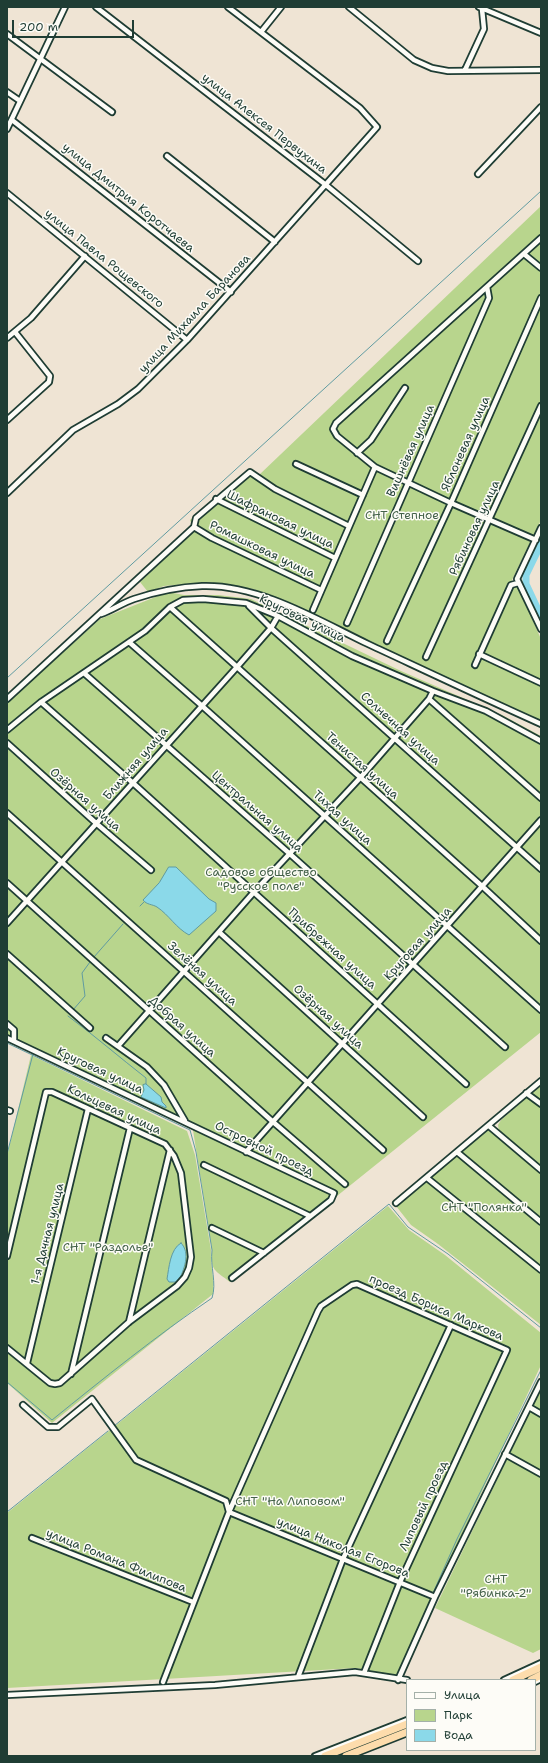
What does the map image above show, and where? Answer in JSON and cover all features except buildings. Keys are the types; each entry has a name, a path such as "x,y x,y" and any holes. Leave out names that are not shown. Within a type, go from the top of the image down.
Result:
{"highway":[{"path":"515,1679 541,1667"},
{"path":"325,1756 406,1724"},
{"path":"346,1756 406,1732"}],"street":[{"path":"7,129 65,7"},
{"name":"улица Алексея Первухина","path":"96,7 326,185 418,260"},
{"path":"228,7 261,32 281,7"},
{"path":"349,7 414,60 432,68 448,71 541,70"},
{"path":"466,70 484,29 481,8"},
{"path":"481,8 541,33"},
{"name":"улица Михаила Баранова","path":"7,493 73,430 118,404 138,389 187,340 231,292 377,127 360,108 261,32"},
{"path":"7,34 112,112"},
{"path":"7,92 20,101"},
{"path":"478,174 541,107"},
{"name":"улица Дмитрия Коротчаева","path":"12,120 231,292"},
{"path":"168,156 275,242"},
{"name":"улица Павла Рощевского","path":"7,193 187,340"},
{"path":"536,540 451,503 375,467 337,436 333,429 336,423 541,238"},
{"path":"524,254 541,268"},
{"path":"7,338 31,318 85,256"},
{"name":"Вишнёвая улица","path":"347,623 489,298 487,287"},
{"name":"Яблоневая улица","path":"387,641 451,503 541,298"},
{"path":"7,420 49,382 50,376 14,332"},
{"path":"357,453 371,440 405,388"},
{"name":"Рябиновая улица","path":"426,657 541,406"},
{"path":"296,464 363,495"},
{"path":"312,610 375,467"},
{"path":"7,699 194,527 196,518 216,499 250,472 275,489 349,526"},
{"name":"Шафрановая улица","path":"216,499 335,558"},
{"name":"Ромашковая улица","path":"194,527 212,538 321,590"},
{"path":"541,528 518,575 518,583 541,629"},
{"path":"475,665 511,585 518,583"},
{"path":"101,614 110,611 132,599 164,590 202,586 232,587 249,591 310,616 541,724"},
{"name":"Круговая улица","path":"7,730 40,702 145,631 170,607 183,600 203,598 246,603 278,616 352,656 434,691 486,711 541,740"},
{"name":"Солнечная улица","path":"246,603 271,628 541,869"},
{"name":"Тенистая улица","path":"170,607 483,887 541,941"},
{"name":"Ближняя улица","path":"7,923 201,705 237,667 271,628 278,616"},
{"name":"Тихая улица","path":"129,642 541,1010"},
{"path":"479,654 541,683"},
{"name":"Центральная улица","path":"84,673 290,854 505,1047"},
{"path":"118,1046 254,892 360,778 394,737 429,699 434,691"},
{"path":"429,699 541,798"},
{"name":"Прибрежная улица","path":"40,702 133,783 466,1084"},
{"name":"Озёрная улица","path":"7,743 96,824 151,870"},
{"name":"Зелёная улица","path":"7,813 383,1150"},
{"name":"Круговая улица","path":"246,1152 541,820"},
{"name":"Добрая улица","path":"7,883 272,1121 345,1184"},
{"name":"Озёрная улица","path":"219,932 423,1117"},
{"path":"7,954 90,1028"},
{"path":"7,1024 14,1030 14,1041"},
{"name":"Круговая улица","path":"7,1038 125,1095 185,1121"},
{"path":"106,1038 147,1067 164,1086 185,1121"},
{"path":"396,1203 489,1126 541,1080"},
{"name":"Кольцевая улица","path":"7,1252 46,1092 52,1092 165,1144 170,1150 178,1165 182,1183 191,1257 190,1268 185,1277 177,1286 130,1322 60,1383 50,1383 7,1348"},
{"path":"526,1093 541,1104"},
{"name":"1-я Дачная улица","path":"26,1363 88,1109"},
{"name":"Островной проезд","path":"185,1121 246,1152 334,1193 331,1200 310,1216"},
{"path":"489,1126 541,1170"},
{"path":"70,1374 130,1128"},
{"path":"130,1322 170,1150"},
{"path":"457,1152 541,1222"},
{"path":"204,1165 310,1216 232,1278"},
{"path":"427,1178 541,1270"},
{"path":"212,1228 264,1253"},
{"name":"проезд Бориса Маркова","path":"229,1512 318,1311 321,1306 352,1285 357,1284 507,1350"},
{"path":"298,1677 343,1559 451,1325"},
{"name":"Липовый проезд","path":"364,1673 400,1582 507,1350"},
{"path":"398,1680 435,1597 541,1382"},
{"path":"23,1405 48,1427 58,1427 92,1399 136,1460 226,1501 229,1512 163,1682"},
{"path":"529,1407 541,1414"},
{"path":"505,1454 541,1474"},
{"name":"улица Николая Егорова","path":"229,1512 435,1597"},
{"name":"улица Романа Филипова","path":"32,1538 193,1602"},
{"path":"506,1679 541,1663"},
{"path":"7,1695 199,1686 364,1673 398,1680 406,1680"},
{"path":"315,1756 406,1720"},
{"path":"364,1749 406,1736"}],"green space":[{"name":"СНТ Степное","path":"541,206 541,520 511,582 517,585 541,639 541,722 291,605 253,589 207,582 164,586 148,592 140,582 194,531 190,520 249,469 259,475"},
{"name":"Садовое общество \"Русское поле\"","path":"168,592 184,595 218,595 251,599 401,671 502,715 541,736 541,1032 230,1282 217,1272 212,1262 212,1250 192,1124 7,1036 7,703 100,619"},
{"name":"СНТ \"Раздолье\"","path":"31,1055 187,1131 195,1155 211,1250 213,1283 213,1294 52,1423 7,1383 7,1156"},
{"path":"541,1085 541,1167 499,1131 498,1125 501,1120"},
{"name":"СНТ \"Полянка\"","path":"489,1129 541,1172 541,1325 438,1244 411,1225 396,1206"},
{"name":"СНТ \"На Липовом\"","path":"388,1206 409,1230 445,1255 541,1333 541,1365 396,1676 356,1668 7,1688 7,1513"},
{"name":"СНТ \"Рябинка-2\"","path":"541,1389 541,1649 533,1653 435,1608"}],"water":[{"path":"169,867 176,867 209,899 216,903 216,911 189,935 180,929 161,910 143,900 159,883"},
{"path":"146,1084 161,1097 166,1108 141,1097 144,1090 143,1085"},
{"path":"181,1243 186,1252 186,1262 178,1282 169,1282 167,1279 172,1254"}],"waterway":[{"path":"7,678 541,191"},
{"path":"541,544 526,575 526,584 541,616"},
{"path":"140,906 144,902"},
{"path":"94,957 123,924"},
{"path":"73,1010 85,996 82,973 90,962"},
{"path":"68,1016 146,1078 146,1084"},
{"path":"7,1043 190,1130 196,1152 212,1250 214,1281 212,1298 150,1342 52,1420 7,1382"},
{"path":"7,1154 33,1054"},
{"path":"114,1426 389,1204 408,1227 448,1254 541,1328"},
{"path":"433,1593 457,1539 541,1370"},
{"path":"7,1512 108,1431"}]}
